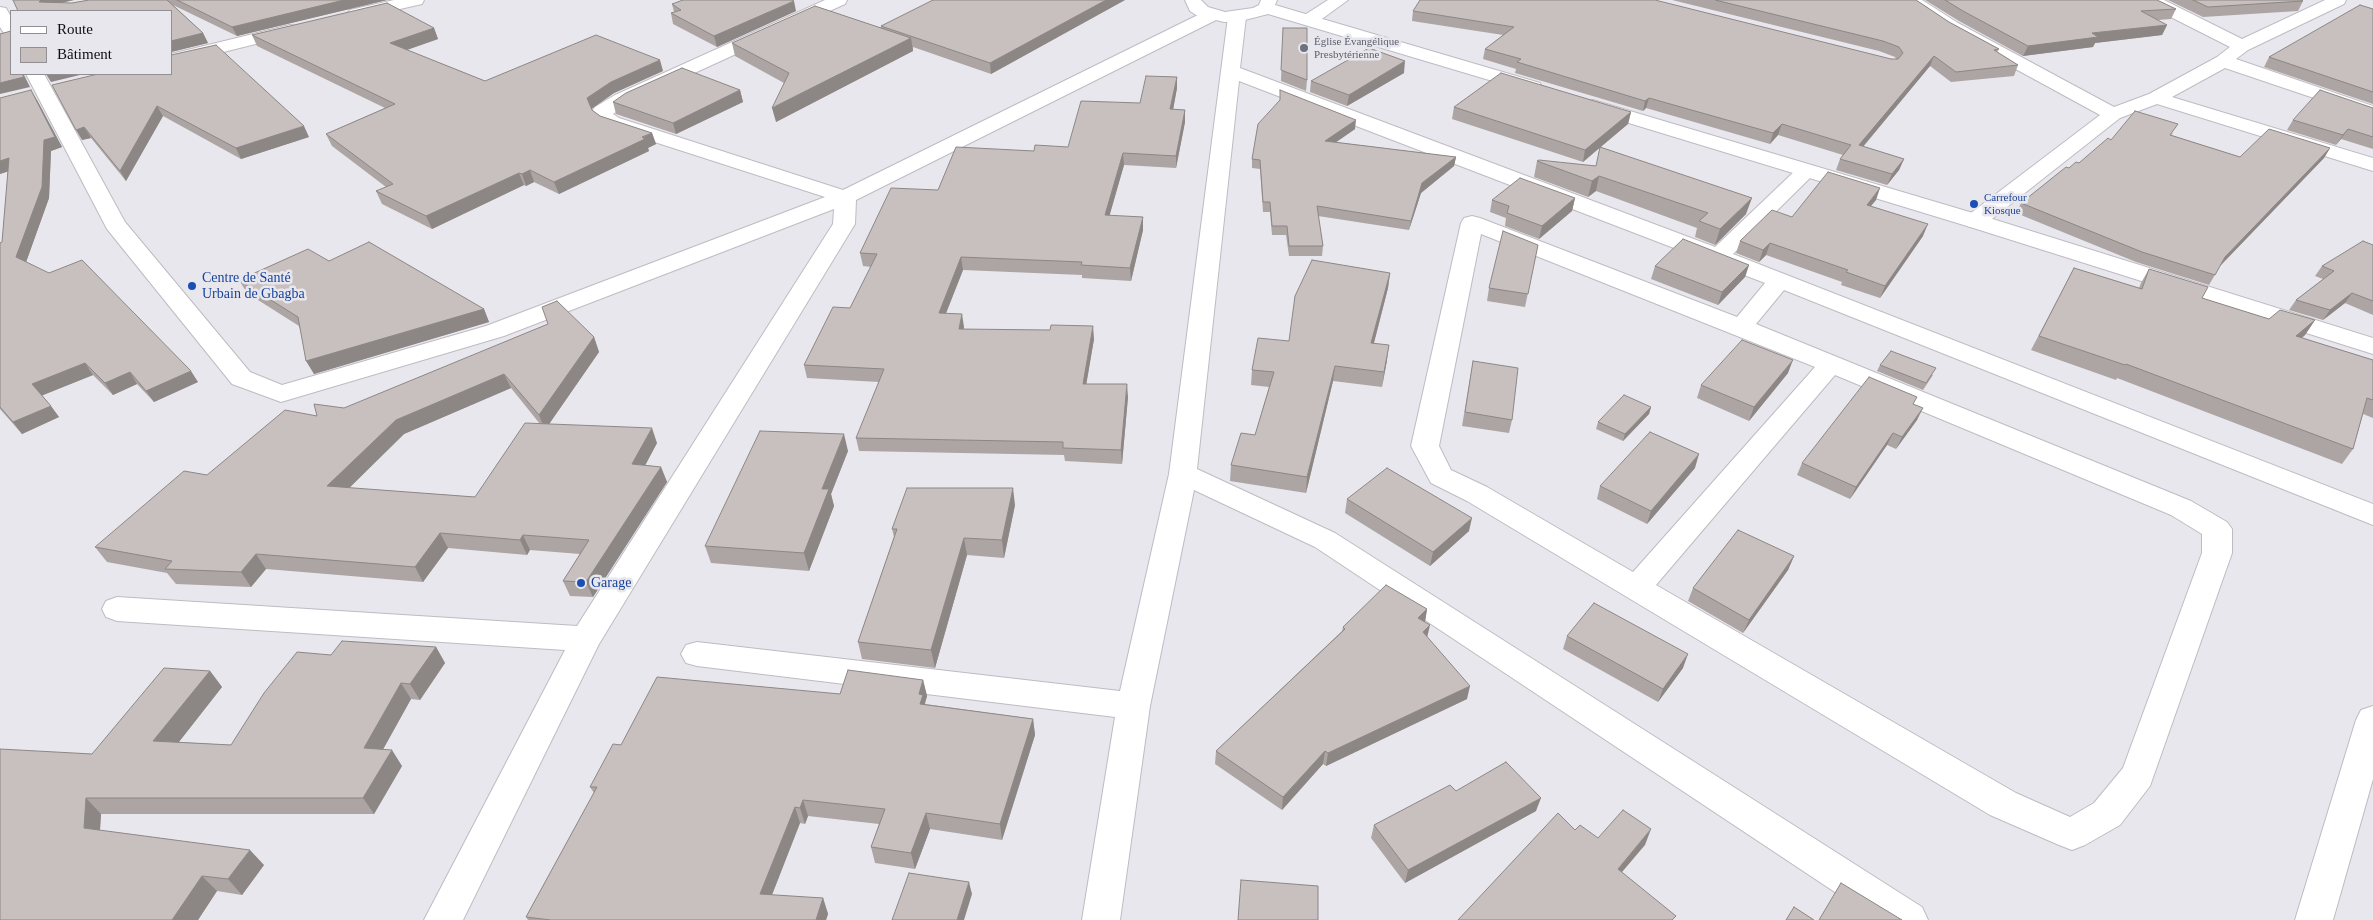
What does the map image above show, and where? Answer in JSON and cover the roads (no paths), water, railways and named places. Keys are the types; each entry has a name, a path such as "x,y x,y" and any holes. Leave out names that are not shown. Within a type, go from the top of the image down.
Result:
{"street":[{"path":"343,17 416,0"},
{"path":"839,0 622,98 602,111 604,117 612,122 845,197"},
{"path":"1193,0 1196,7 1225,16 1254,14 1268,4 1309,20 1549,92"},
{"path":"1309,20 1340,0"},
{"path":"1910,0 1952,27 2113,114"},
{"path":"2152,0 2242,46"},
{"path":"1976,221 2113,114 2156,98 2223,61 2242,46 2343,3"},
{"path":"42,87 115,224 242,378 281,394 495,331 845,197 1225,16"},
{"path":"1101,920 1133,706 1184,474 1230,71 1225,16"},
{"path":"172,60 306,26"},
{"path":"2223,61 2373,112"},
{"path":"1230,71 1780,280 2373,515"},
{"path":"2156,98 2373,165"},
{"path":"1577,101 1976,221 2373,346"},
{"path":"1718,256 1806,171"},
{"path":"443,920 586,639 844,224 845,197"},
{"path":"1472,223 1831,364 2181,508 2217,528 2217,553 2138,776 2108,814 2072,834 2003,804 1477,494 1441,476 1425,446 1472,223"},
{"path":"1740,327 1780,280"},
{"path":"1636,588 1831,364"},
{"path":"1184,474 1325,540 1909,920"},
{"path":"118,609 586,639"},
{"path":"697,654 1133,706"},
{"path":"2314,920 2373,720"}],"place":[{"name":"Église Évangélique Presbytérienne","path":"1304,48"},
{"name":"Carrefour Kiosque","path":"1974,204"},
{"name":"Centre de Santé Urbain de Gbagba","path":"192,286"},
{"name":"Garage","path":"581,583"}]}
